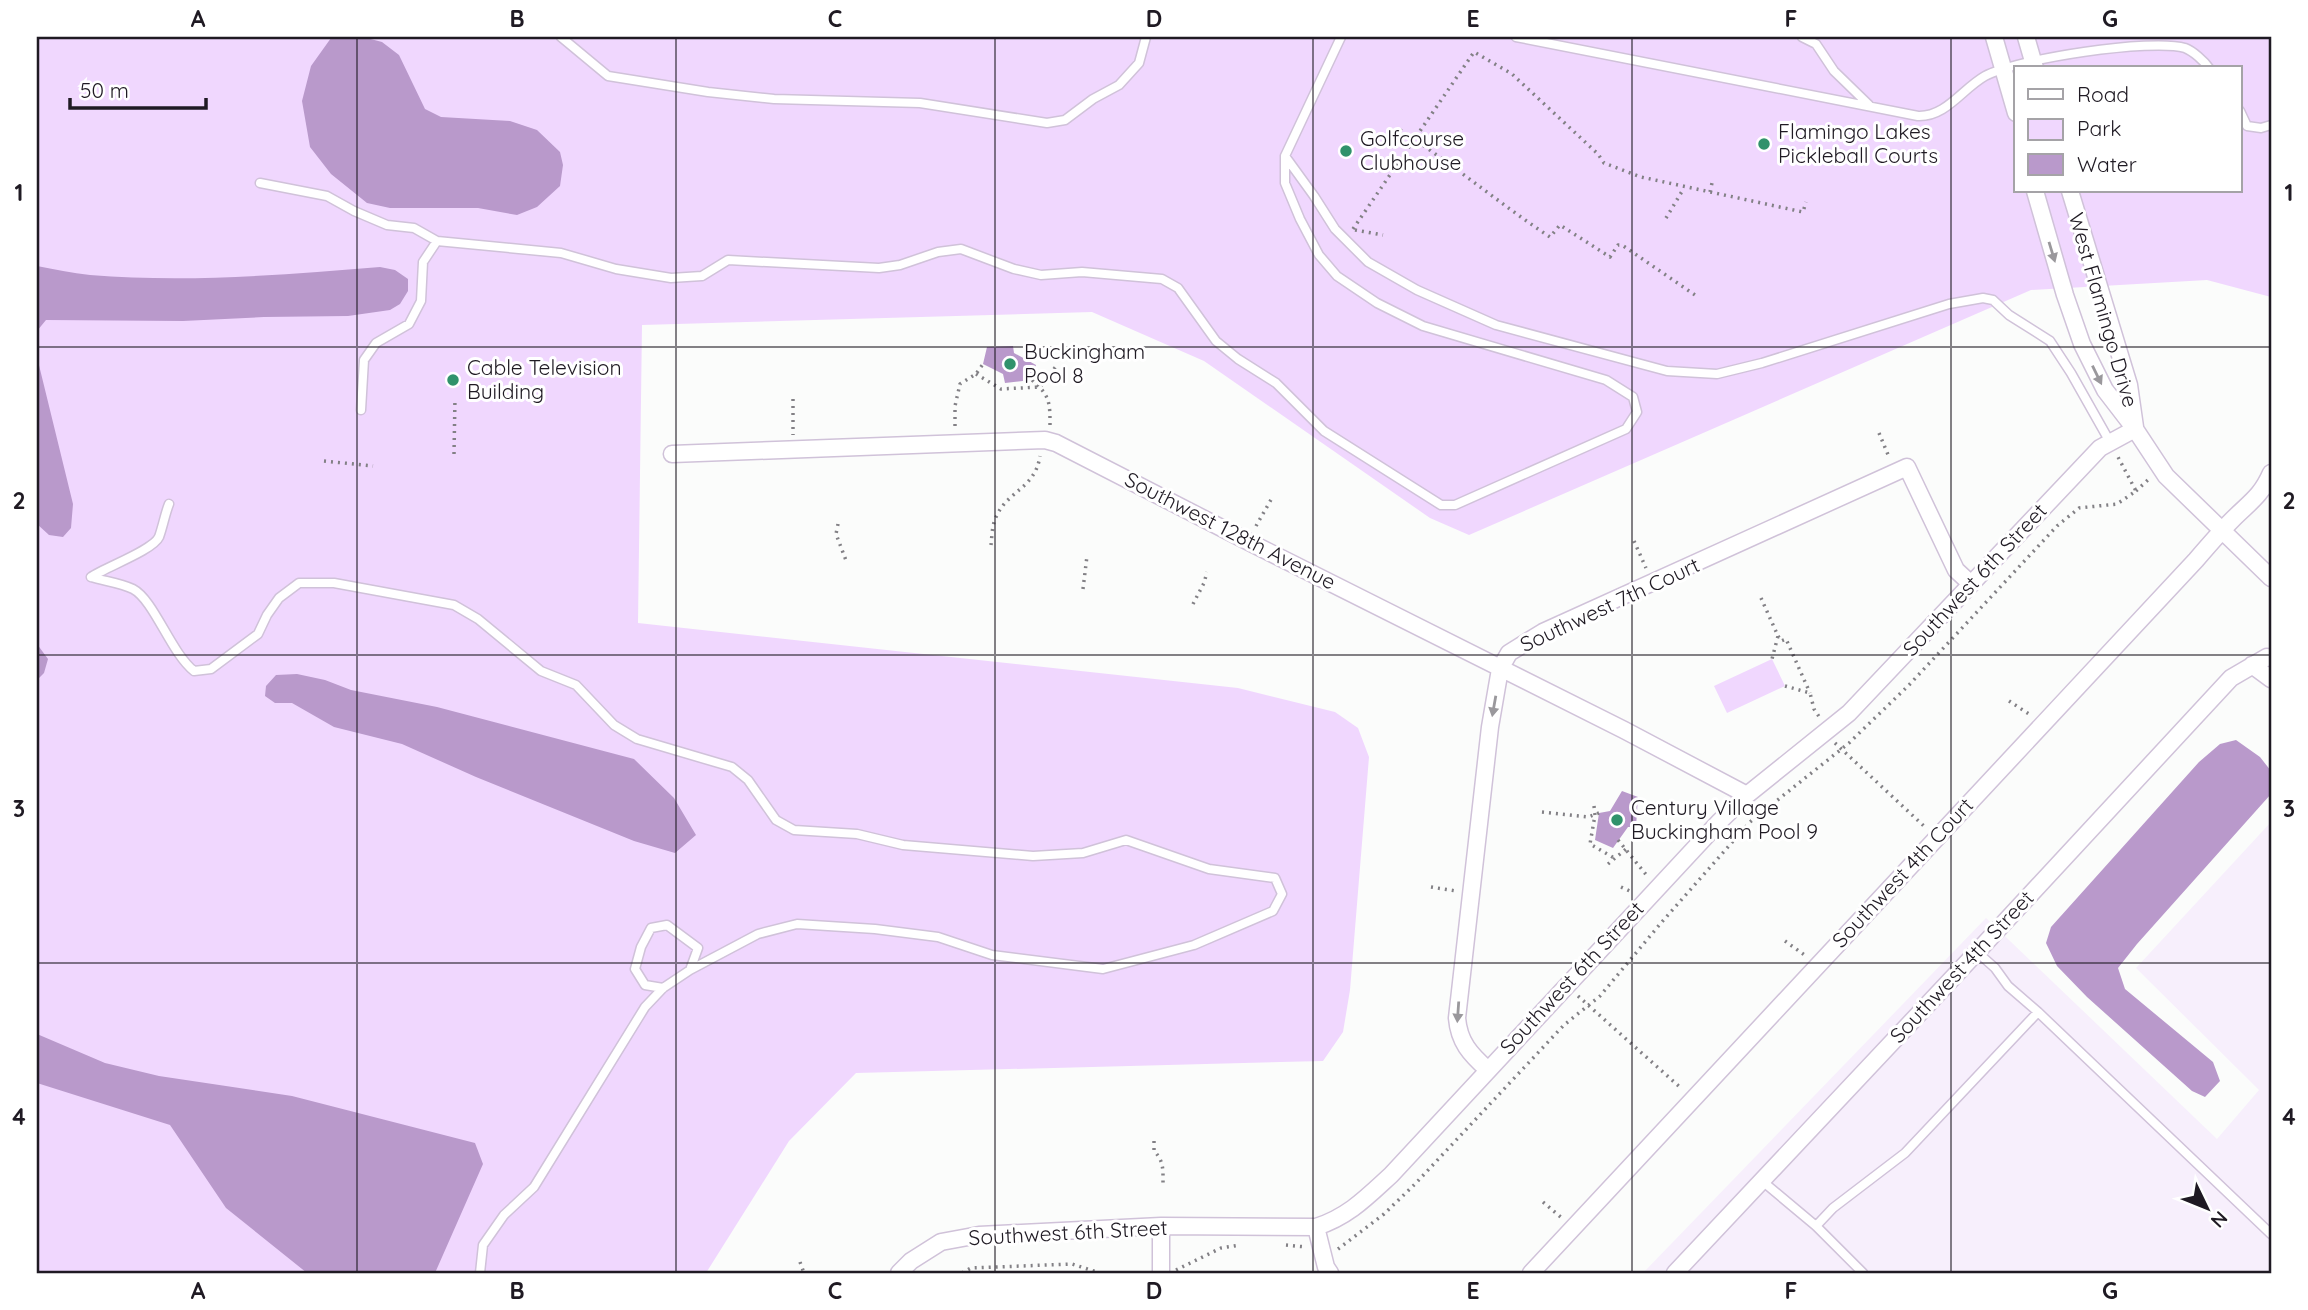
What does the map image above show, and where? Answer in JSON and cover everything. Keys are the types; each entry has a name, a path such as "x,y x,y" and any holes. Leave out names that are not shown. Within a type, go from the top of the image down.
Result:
{"street":[{"path":"1994,37 2014,105"},
{"path":"2026,37 2034,65"},
{"name":"West Flamingo Drive","path":"2035,192 2082,344 2105,390 2166,476 2271,578"},
{"name":"West Flamingo Drive","path":"2070,192 2129,385 2135,429"},
{"name":"Southwest 6th Street","path":"899,1273 911,1261 941,1242 967,1237 1161,1226 1316,1227 1337,1220 1391,1175 1656,888 1747,795 1849,713 2100,448 2135,429"},
{"name":"Southwest 128th Avenue","path":"672,454 1045,440 1067,447 1247,541 1625,730 1747,795"},
{"path":"1895,473 1907,467 1956,570 1970,583"},
{"name":"Southwest 4th Court","path":"1531,1273 2221,531 2258,496 2271,472"},
{"name":"Southwest 7th Court","path":"1488,1070 1468,1052 1458,1031 1457,1018 1489,743 1500,669 1508,653 1543,632 1895,473"},
{"name":"Southwest 4th Street","path":"1675,1273 2231,678 2267,657 2271,658"},
{"path":"2252,665 2271,679"},
{"path":"1161,1226 1161,1273"},
{"path":"1316,1227 1330,1273"}],"lane":[{"path":"561,37 608,76 708,92 774,99 920,103 1046,122 1065,120 1093,99 1119,85 1139,63 1146,37"},
{"path":"260,183 327,196 376,221 415,228 437,241 561,253 616,269 671,278 702,276 728,260 879,268 900,265 938,252 961,249 1014,269 1041,275 1082,272 1162,279 1178,288 1216,341 1238,359 1276,383 1324,431 1441,505 1455,506 1626,429 1637,412 1633,397 1606,380 1423,326 1377,303 1337,276 1319,255 1285,183 1285,156 1341,37"},
{"path":"1516,37 1869,105 1898,113 1928,116 1937,113 1986,76 2014,68"},
{"path":"1802,37 1816,44 1834,71 1869,105"},
{"path":"2150,45 2159,37"},
{"path":"2034,65 2053,56 2150,45 2186,48 2207,66"},
{"path":"2242,115 2247,126 2261,128 2271,125"},
{"path":"1285,156 1335,229 1368,262 1428,295 1496,325 1667,371 1717,374 1762,363 1949,304 1983,298 1993,300 2009,315 2050,341 2110,443"},
{"path":"361,410 364,360 376,343 409,324 421,302 423,262 437,241"},
{"path":"169,504 159,537 153,546 91,577 135,590 149,607 184,663 194,671 211,669 258,634 279,598 299,583 334,583 454,605 478,619 541,671 576,685 614,725 637,739 732,767 748,780 776,820 794,830 857,834 903,845 1033,856 1083,853 1126,839 1209,869 1275,878 1282,894 1273,911 1194,945 1103,969 992,955 938,937 875,929 797,924 758,934 690,970 663,988 645,1007 534,1187 504,1214 483,1245 480,1273"},
{"path":"663,988 645,985 635,969 641,947 651,928 667,925 698,948 690,970"},
{"path":"1977,952 1995,968 2008,986 2271,1234"},
{"path":"1816,1226 1833,1208 1905,1153 2038,1012"},
{"path":"1761,1180 1816,1226 1863,1273"}],"path":[{"path":"1353,229 1474,52 1511,74 1598,154 1604,163 1641,177 1685,188 1803,212 1806,202"},
{"path":"1400,130 1497,199 1504,207 1550,237 1560,225 1610,257 1618,245 1622,245 1695,295"},
{"path":"1710,192 1712,183"},
{"path":"1666,218 1685,188"},
{"path":"1330,221 1383,235"},
{"path":"953,442 955,406 960,384 976,374 983,364"},
{"path":"976,374 1001,389 1040,387 1057,365"},
{"path":"991,545 994,520 1003,505 1038,470 1050,429 1050,405 1046,394 1031,380"},
{"path":"454,453 455,398"},
{"path":"793,399 793,449"},
{"path":"1879,433 1895,473"},
{"path":"2110,443 2136,491"},
{"path":"324,461 373,466"},
{"path":"1280,1245 1338,1250 1399,1200 1564,1025 1600,996 1750,822 1841,750 1909,684 2057,526 2079,508 2117,504 2152,477"},
{"path":"1247,541 1272,498"},
{"path":"838,524 836,534 847,563"},
{"path":"1634,541 1654,582"},
{"path":"1083,589 1087,556"},
{"path":"1192,604 1207,572"},
{"path":"1761,598 1781,641 1786,639 1810,693 1814,709 1826,731 1841,750 1935,838"},
{"path":"1772,659 1778,636"},
{"path":"1785,686 1810,693"},
{"path":"2009,701 2024,709 2040,725"},
{"path":"1594,806 1597,814 1590,844 1614,859"},
{"path":"1542,811 1588,817 1597,814"},
{"path":"1608,864 1626,849"},
{"path":"1431,887 1472,894"},
{"path":"1785,941 1817,965"},
{"path":"1566,985 1693,1100"},
{"path":"1154,1141 1154,1152 1161,1158 1163,1166 1163,1184"},
{"path":"1543,1202 1574,1228"},
{"path":"1171,1273 1221,1248 1243,1244"},
{"path":"800,1262 804,1273"},
{"path":"962,1273 971,1269 1072,1264 1100,1273"}],"shaded area":[{"path":"2271,822 2271,1273 1643,1273 1986,918 2217,1139 2259,1090 2136,968"}],"green space":[{"path":"37,37 2271,37 2271,297 2207,280 2031,290 1469,535 1430,518 1204,361 1092,312 642,325 638,623 1238,688 1335,712 1358,728 1369,757 1350,990 1343,1032 1323,1061 856,1073 789,1141 706,1273 37,1273"},
{"path":"1772,659 1785,686 1727,713 1714,686"}],"water":[{"path":"363,37 382,42 399,55 425,109 441,117 510,121 537,130 560,152 563,165 560,186 537,207 517,215 478,208 390,208 367,203 331,174 310,147 302,101 311,66 331,38"},
{"path":"37,266 90,275 162,278 271,275 380,267 395,270 408,279 408,291 400,304 390,310 348,316 183,321 46,320 37,331"},
{"name":"Buckingham Pool 8","path":"1013,346 1014,353 1036,365 1032,380 1005,383 1003,374 983,364 987,347"},
{"path":"37,357 73,504 71,528 63,537 49,535 37,524"},
{"path":"37,644 48,659 44,673 37,680"},
{"path":"297,674 325,680 351,690 437,707 634,759 674,798 696,835 675,853 634,841 402,744 334,727 292,703 275,703 265,696 266,686 276,675"},
{"path":"2236,740 2260,757 2271,771 2271,794 2118,968 2125,989 2213,1062 2220,1081 2205,1097 2192,1091 2087,997 2057,966 2046,943 2051,927 2199,762 2220,744"},
{"name":"Century Village Buckingham Pool 9","path":"1622,791 1638,797 1636,827 1628,827 1613,848 1595,840 1599,813 1610,811"},
{"path":"37,1034 105,1063 159,1076 292,1096 475,1143 483,1164 435,1273 307,1273 226,1208 170,1125 37,1083"}],"place":[{"name":"Flamingo Lakes Pickleball Courts","path":"1764,144"},
{"name":"Golfcourse Clubhouse","path":"1346,151"},
{"name":"Buckingham Pool 8","path":"1010,364"},
{"name":"Cable Television Building","path":"453,380"},
{"name":"Century Village Buckingham Pool 9","path":"1617,820"}]}
